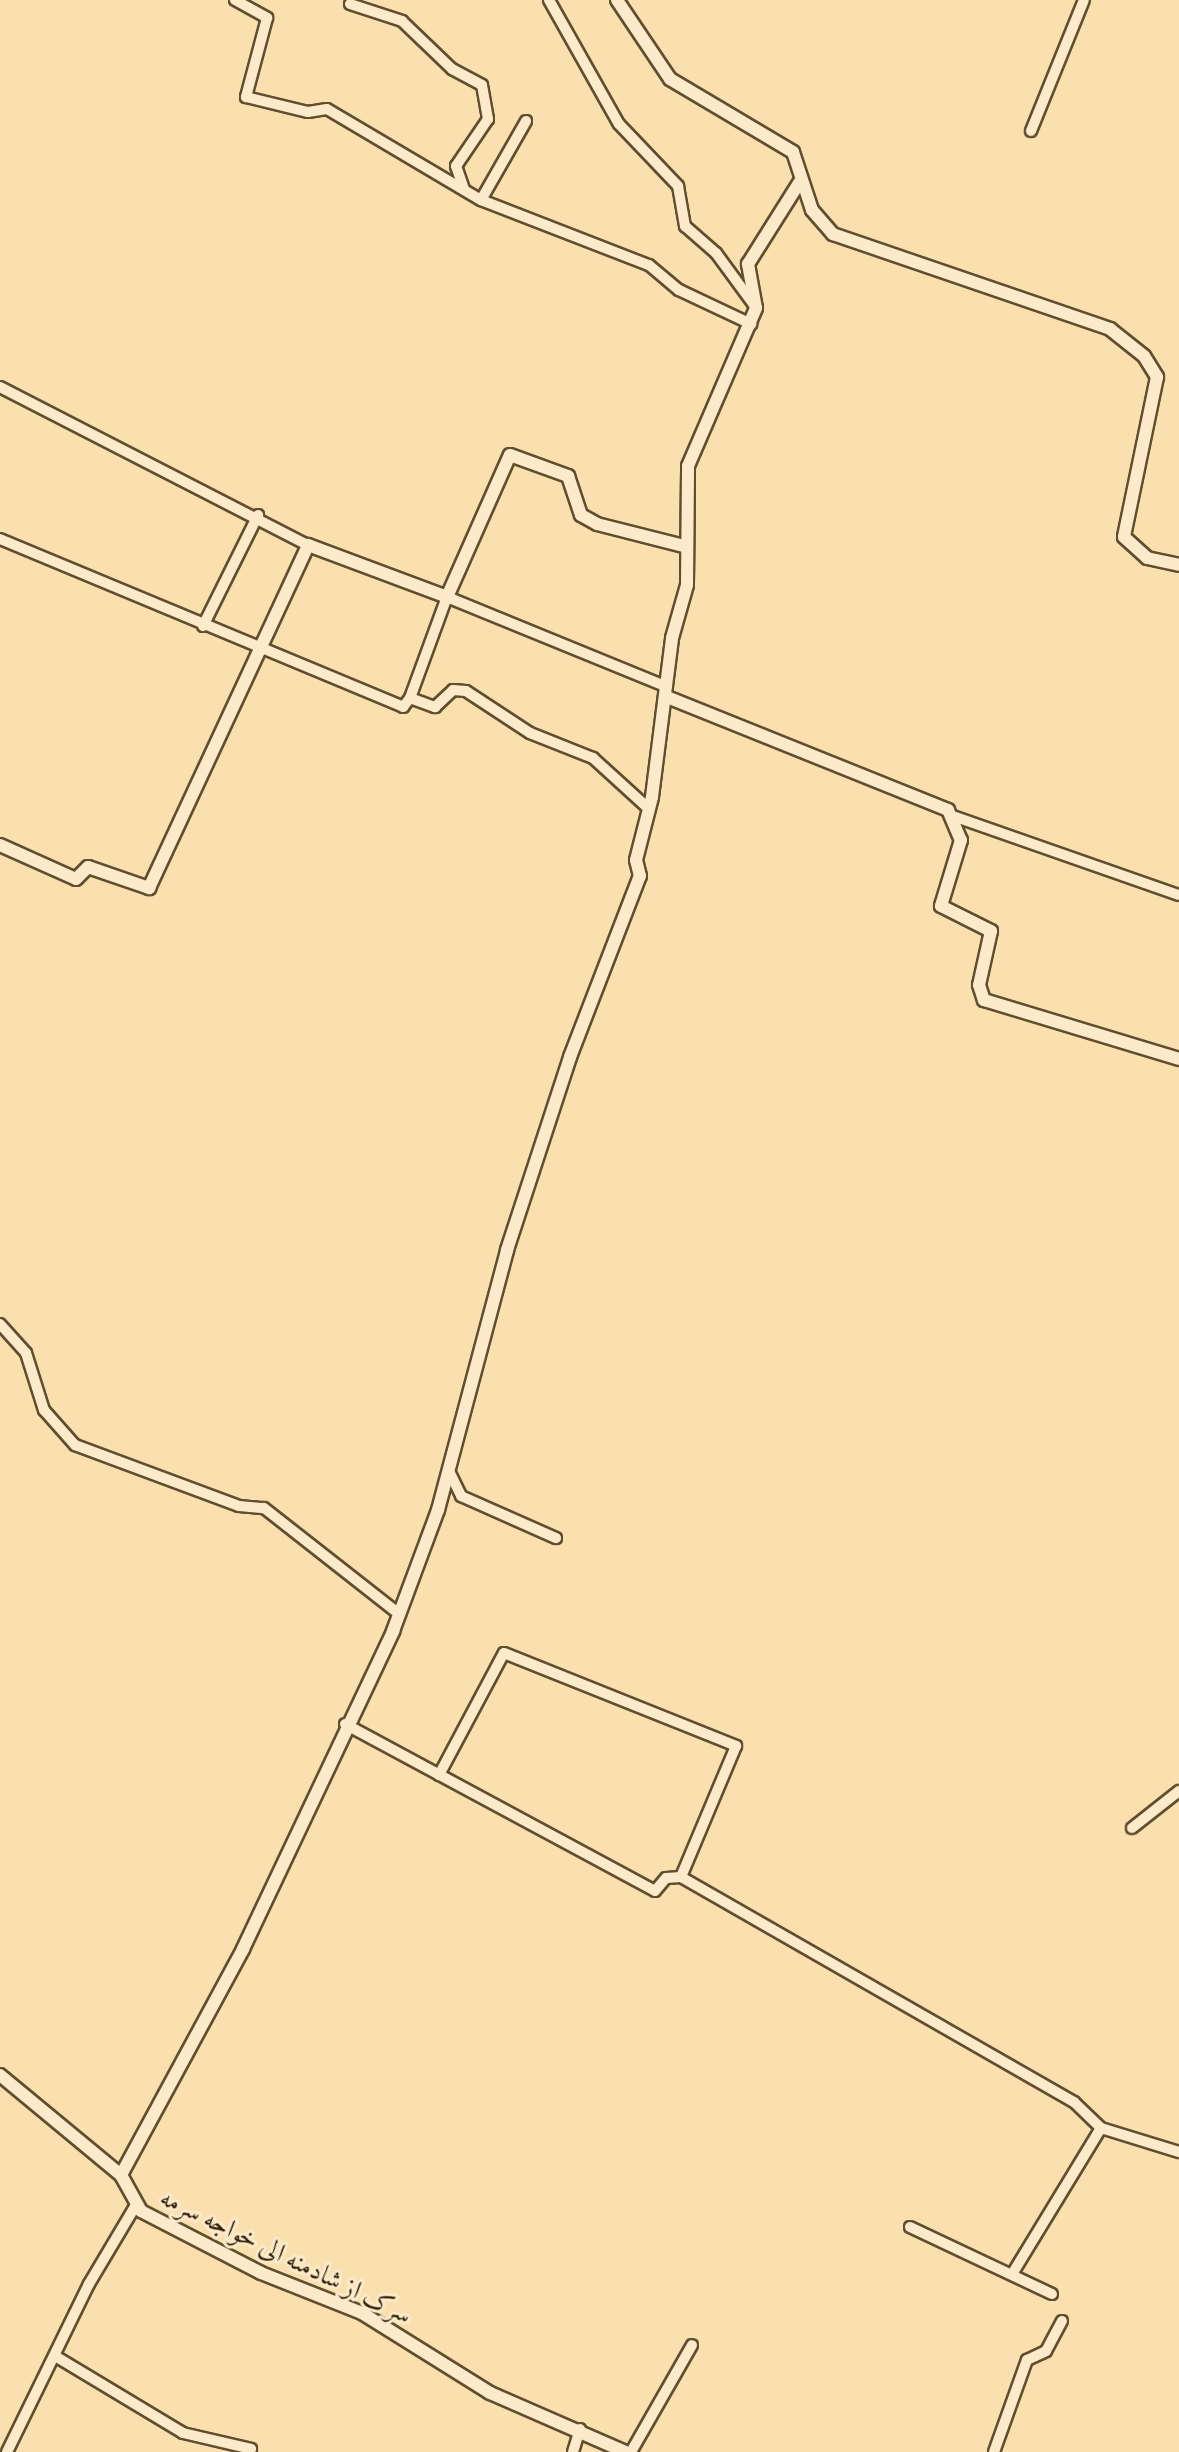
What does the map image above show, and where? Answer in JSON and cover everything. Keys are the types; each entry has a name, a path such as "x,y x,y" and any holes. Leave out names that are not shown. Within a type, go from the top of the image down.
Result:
{"street":[{"path":"235,0 267,18 246,97 308,112 327,109 481,200 649,265 679,290 751,324"},
{"path":"550,0 619,124 678,186 685,226 716,253 757,308"},
{"path":"617,0 670,79 793,152 799,183 833,234 1110,330 1144,356 1157,377 1124,537 1147,558 1179,565"},
{"path":"1031,131 1084,0"},
{"path":"349,5 402,21 452,69 482,85 488,119 456,166 464,190"},
{"path":"481,200 526,121"},
{"path":"121,2175 243,1948 345,1724 399,1614 449,1471 507,1250 570,1057 640,876 636,860 649,808 666,691 687,585 684,546 688,466 757,308 748,264 799,183"},
{"path":"0,387 80,423 162,474 258,515 308,545 447,597 953,816 1179,895"},
{"path":"0,539 253,648 261,645 402,706 410,698 447,597 510,455 568,476 581,515 597,524 684,546"},
{"path":"203,626 258,515"},
{"path":"0,845 75,879 88,867 149,888 308,545"},
{"path":"410,698 435,707 453,690 466,691 530,733 593,758 649,808"},
{"path":"953,816 961,840 941,906 991,931 979,985 984,1000 1000,1010 1179,1059"},
{"path":"0,1324 26,1353 44,1410 75,1445 239,1506 264,1508 399,1614"},
{"path":"449,1471 461,1496 556,1538"},
{"path":"439,1775 504,1653 736,1746 681,1877"},
{"path":"345,1724 655,1891 666,1878 681,1877 1074,2102 1101,2128 1179,2152"},
{"path":"1132,1828 1179,1791"},
{"name":"سرک از شادمنه الی خواجه سرمه","path":"0,2075 121,2175 136,2206 261,2273 362,2313 490,2393 580,2429 625,2452"},
{"path":"1014,2272 1101,2128"},
{"path":"8,2452 55,2356 136,2206"},
{"path":"910,2227 1014,2272 1052,2294"},
{"path":"994,2452 1027,2360 1046,2351 1062,2322"},
{"path":"631,2452 692,2346"},
{"path":"55,2356 183,2433 251,2449"},
{"path":"573,2452 580,2429"}]}
